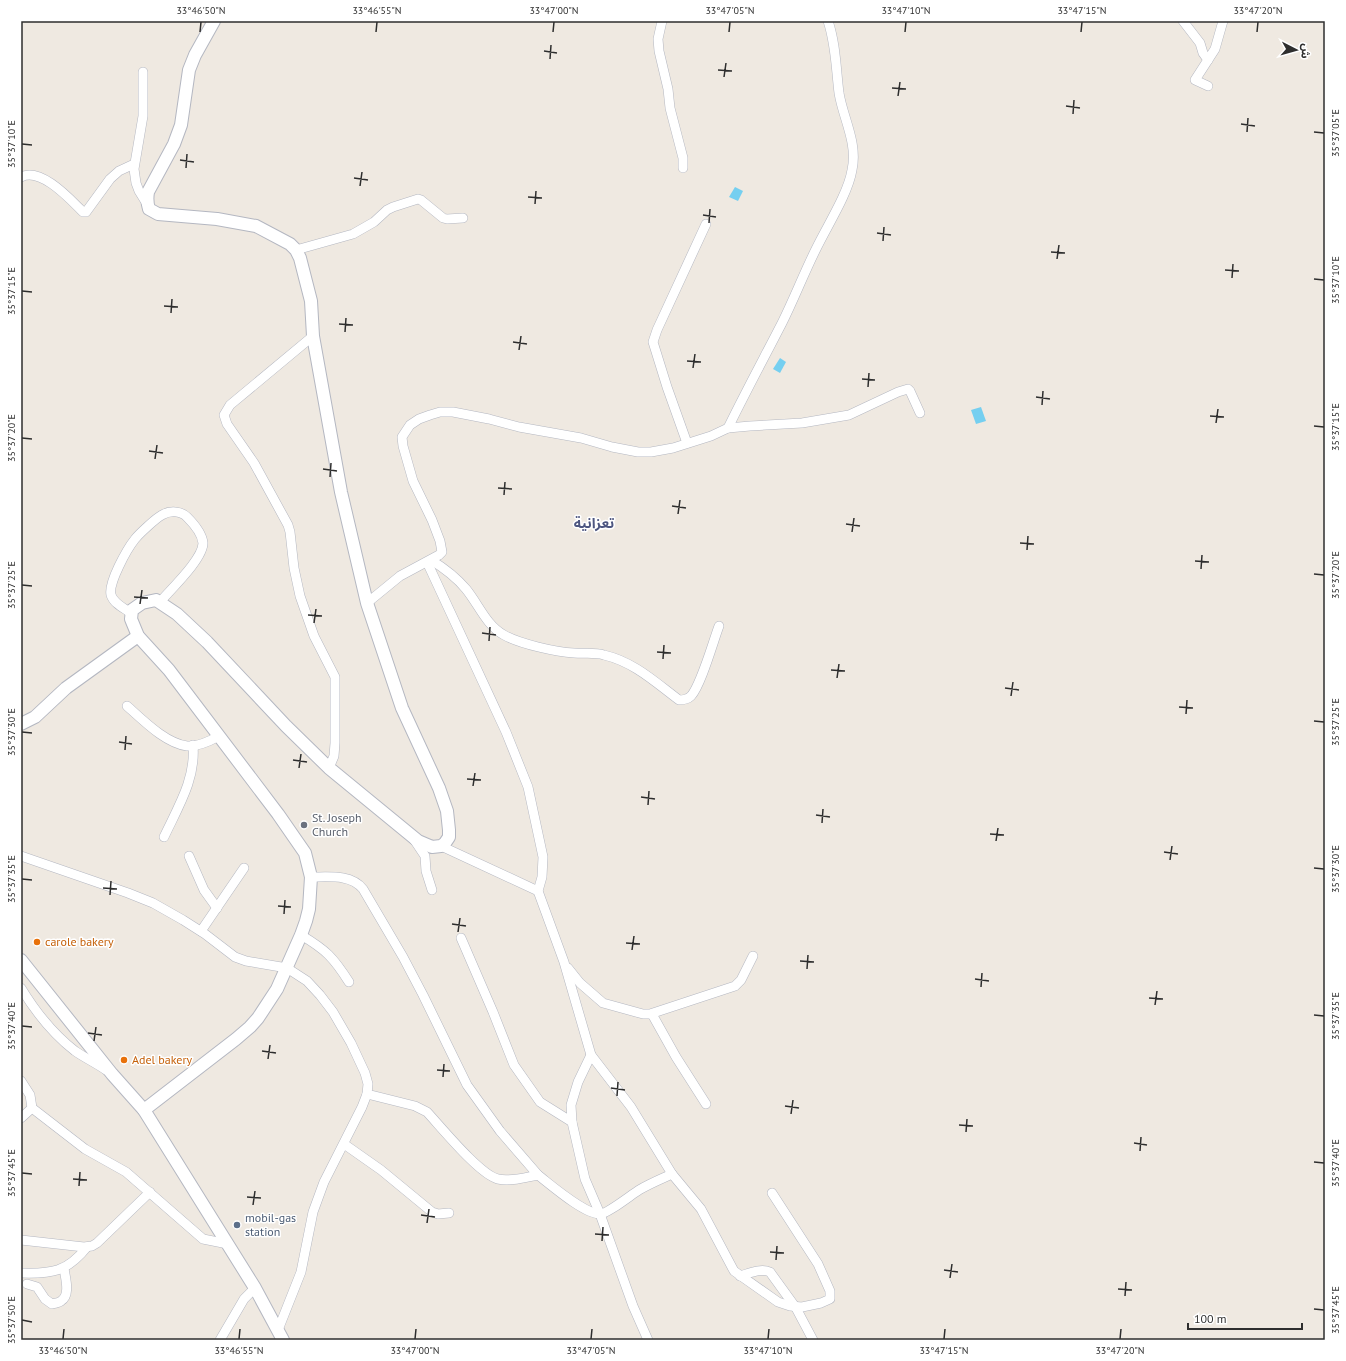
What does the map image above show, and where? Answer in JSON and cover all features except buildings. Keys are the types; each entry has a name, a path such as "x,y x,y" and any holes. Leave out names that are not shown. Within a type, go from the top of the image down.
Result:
{"street":[{"path":"148,204 148,192 174,144 180,125 190,66 214,21"},
{"path":"662,21 658,40 659,51 668,90 670,108 683,158 683,168"},
{"path":"728,428 782,322 809,263 847,188 852,170 853,155 851,137 840,94 835,49 828,21"},
{"path":"1183,21 1200,43 1203,53 1208,60"},
{"path":"1208,86 1195,80 1215,49 1223,21"},
{"path":"143,72 142,116 134,164 134,175 139,191 150,209 158,214 217,219 256,226 286,242 296,250 304,270 310,301 313,336 341,492 367,603 402,708 439,788 447,811 449,836 448,840 441,846"},
{"path":"21,177 27,175 44,180 59,188 80,209 86,212 110,179 125,167 134,164"},
{"path":"296,250 353,234 374,222 387,210 418,199 443,218 463,218"},
{"path":"687,443 653,342 656,330 706,224"},
{"path":"313,336 230,406 224,415 227,424 254,463 288,525 294,568 300,596 314,636 335,677 335,743 334,756 328,768"},
{"path":"367,603 400,576 429,561 442,552 440,541 432,520 413,481 403,446 402,437 410,425 419,419 440,412 453,412 490,419 519,427 581,438 612,447 638,452 662,451 711,436 728,428 802,424 849,415 898,392 908,389 920,413"},
{"path":"131,613 116,603 111,595 112,582 123,558 135,539 162,514 174,511 184,514 192,522 199,532 203,543 201,553 196,561 160,602"},
{"path":"429,561 460,582 474,599 491,625 501,634 514,640 561,652 576,654 596,653 624,661 648,676 679,700 686,699 691,696 697,686 719,626"},
{"path":"429,561 506,732 528,787 543,857 542,877 538,891 564,962 591,1055 631,1107 672,1174 701,1209 734,1271 778,1302 796,1308 821,1304 830,1299 830,1291 818,1264 772,1193"},
{"path":"144,1110 250,1027 273,995 301,935 308,909 311,877 308,864 301,847 169,670 138,636 131,620 131,613 136,606 151,600 156,600 177,614 207,642 281,721 328,768 418,841 432,847 441,846 538,891"},
{"path":"21,724 35,717 66,688 138,636"},
{"path":"127,706 169,740 187,746 204,743 219,736"},
{"path":"164,837 183,799 192,775 194,758 193,745"},
{"path":"412,835 424,856 426,871 432,890"},
{"path":"21,856 128,892 153,903 201,931 235,957 246,961 286,968 307,981 320,995 333,1012 351,1043 365,1073 368,1084 367,1094 344,1144 324,1182 313,1212 301,1272 280,1335"},
{"path":"189,856 204,890 217,908"},
{"path":"201,931 244,868"},
{"path":"311,877 348,879 359,884 363,889 420,989 467,1085 500,1131 538,1175 589,1212 600,1214 619,1204 639,1190 672,1174"},
{"path":"301,935 333,958 349,982"},
{"path":"461,938 493,1012 514,1066 540,1102 572,1122"},
{"path":"564,962 580,983 603,1003 643,1014 652,1014 735,986 741,980 753,956"},
{"path":"21,960 112,1074 144,1110 255,1288 280,1335"},
{"path":"21,988 39,1015 66,1044 75,1052 112,1074"},
{"path":"652,1014 706,1104"},
{"path":"591,1055 578,1082 571,1105 572,1122 585,1179 600,1214 633,1306 648,1340"},
{"path":"21,1081 30,1095 32,1108 85,1149 126,1172 203,1239 228,1244"},
{"path":"367,1094 415,1106 426,1112 474,1162 491,1176 505,1180 538,1175"},
{"path":"21,1118 32,1108"},
{"path":"344,1144 381,1170 432,1212 438,1214 449,1213"},
{"path":"21,1240 87,1247 97,1243 150,1192"},
{"path":"21,1273 43,1273 64,1268 78,1259 87,1247"},
{"path":"27,1284 37,1287 45,1300 52,1304 61,1302 66,1296 67,1287 64,1268"},
{"path":"740,1276 761,1270 770,1272 796,1308 813,1340"},
{"path":"220,1340 244,1298 255,1288"}],"water":[{"path":"735,187 743,191 738,201 729,197"},
{"path":"780,358 786,362 780,373 773,369"},
{"path":"981,407 986,421 976,424 971,410"}],"place":[{"name":"St. Joseph Church","path":"304,825"},
{"name":"carole bakery","path":"37,942"},
{"name":"Adel bakery","path":"124,1060"},
{"name":"mobil-gas station","path":"237,1225"}],"district":[{"name":"تعزانية","path":"594,523"}]}
